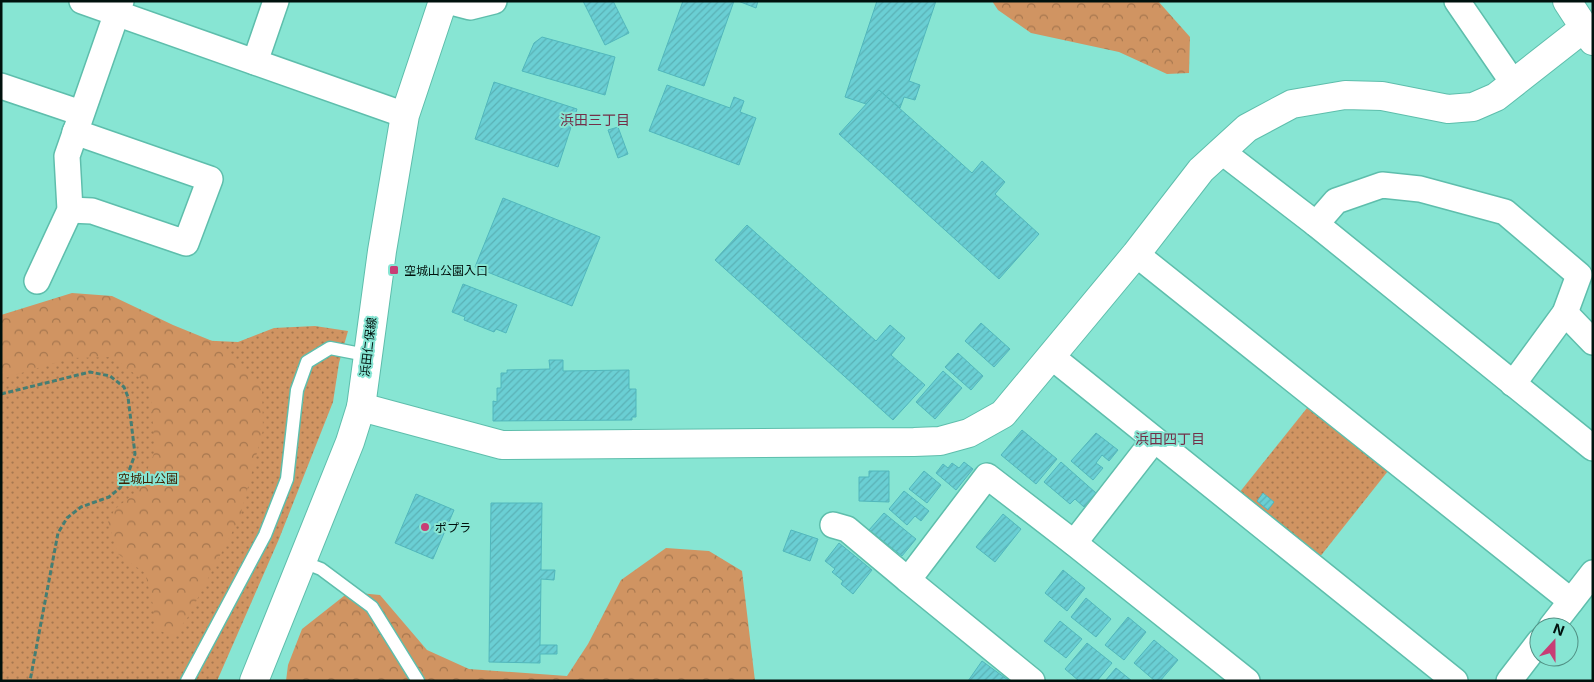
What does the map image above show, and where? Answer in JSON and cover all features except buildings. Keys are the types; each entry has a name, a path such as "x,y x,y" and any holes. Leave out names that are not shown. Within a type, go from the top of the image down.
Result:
{"street":[{"path":"82,1 119,7 255,62 405,115"},
{"path":"255,62 276,1"},
{"path":"445,1 470,7 494,1"},
{"name":"浜田仁保線","path":"254,681 350,442 361,407 366,355 405,115 445,1"},
{"path":"1457,1 1514,84"},
{"path":"361,407 502,446 940,441 969,433 1003,414 1052,357 1202,170 1247,128 1292,104 1345,95 1382,96 1448,109 1473,107 1496,97 1588,34 1567,1"},
{"path":"37,281 70,210 66,156 119,7"},
{"path":"1,86 78,123 210,180 186,243 92,211 70,210"},
{"path":"1221,151 1316,224 1593,448"},
{"path":"1316,224 1336,201 1382,185 1420,189 1505,212 1579,274 1565,314 1513,384"},
{"path":"1136,254 1571,601"},
{"path":"1565,314 1593,342"},
{"path":"1052,357 1455,681"},
{"path":"1074,542 1154,440"},
{"path":"908,580 987,476 1074,542 1247,681"},
{"path":"834,525 847,529 1032,681"},
{"path":"1559,617 1593,573"},
{"path":"1509,681 1529,655"}],"lane":[{"path":"187,681 265,535 287,479 297,390 307,362 330,348 366,355"},
{"path":"303,562 321,568 372,606 418,681"}],"path":[{"path":"1,394 90,372 110,376 124,387 128,397 134,454 129,471 120,488 109,497 81,507 67,518 58,533 30,681"}],"green space":[{"path":"992,1 1158,1 1190,37 1189,73 1167,74 1119,52 1031,33 998,10"},
{"path":"72,293 112,296 173,325 222,345 262,388 263,430 240,517 188,617 173,637 155,628 153,605 145,573 118,554 108,522 115,509 139,490 155,451 150,386 113,357 72,358 1,379 1,315"},
{"name":"空城山公園","path":"315,326 348,331 339,363 333,402 279,539 217,681 1,681 1,340 194,340 238,342 274,328"},
{"path":"1307,408 1388,471 1319,558 1239,493"},
{"path":"666,548 709,551 742,571 755,681 286,681 288,665 302,629 349,592 380,595 427,650 469,669 567,676 588,644 621,580"}],"place":[{"name":"空城山公園入口","path":"394,270"},
{"name":"ポプラ","path":"425,527"}],"district":[{"name":"浜田三丁目","path":"595,119"},
{"name":"浜田四丁目","path":"1170,438"}]}
